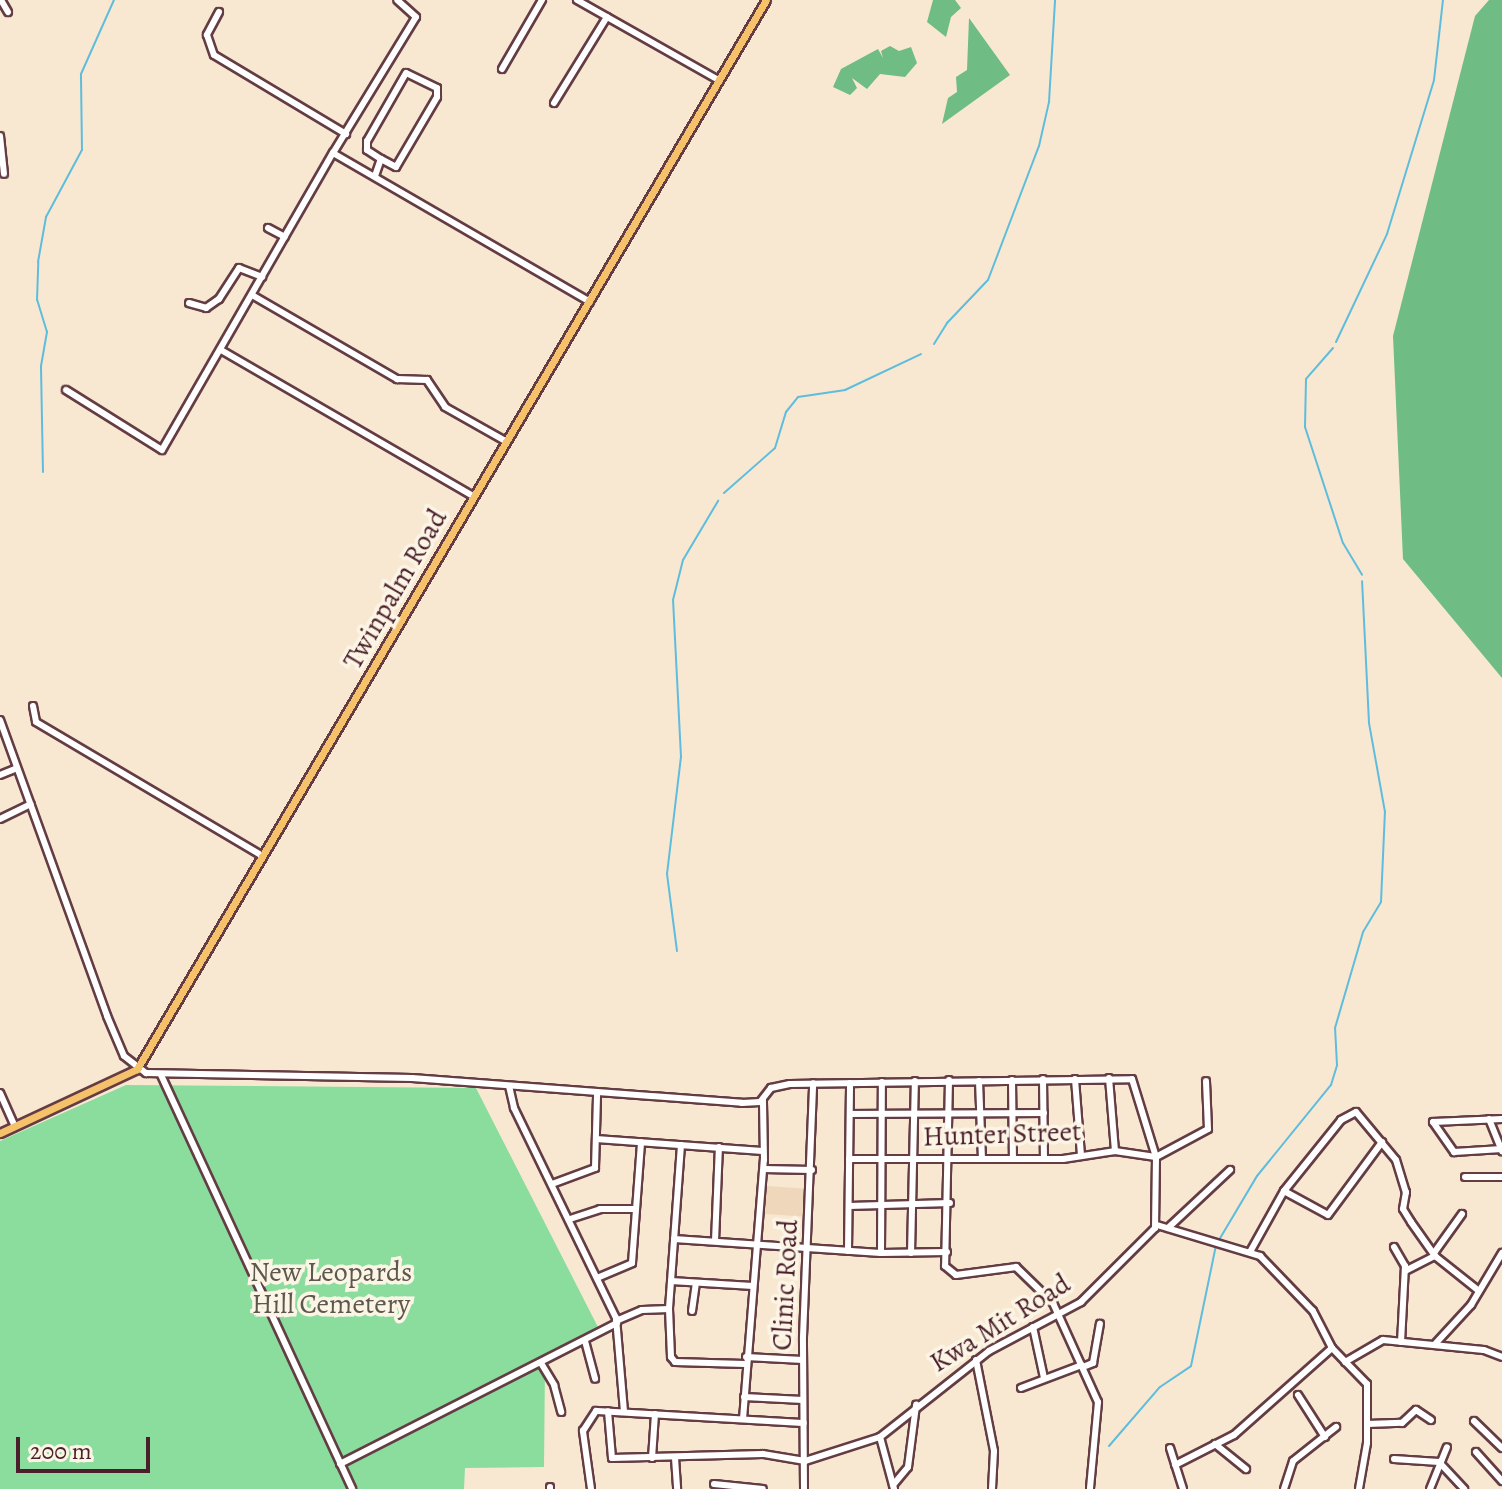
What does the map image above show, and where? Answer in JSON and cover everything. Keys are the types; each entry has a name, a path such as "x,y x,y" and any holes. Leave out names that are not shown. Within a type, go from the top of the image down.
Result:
{"main road":[{"name":"Twinpalm Road","path":"137,1069 766,0"},
{"path":"0,1133 137,1069"}],"street":[{"path":"1,0 8,12"},
{"path":"66,390 162,450 333,153 416,17 397,0"},
{"path":"502,69 542,0"},
{"path":"577,0 720,81"},
{"path":"219,12 207,35 214,55 346,134"},
{"path":"554,103 607,17"},
{"path":"406,73 437,88 437,97 396,167 381,159 367,150 367,141 406,73"},
{"path":"0,136 4,174"},
{"path":"333,153 590,302"},
{"path":"375,176 381,159"},
{"path":"268,228 285,237"},
{"path":"189,303 206,308 219,299 239,268 262,277"},
{"path":"252,295 397,379 427,380 445,407 507,442"},
{"path":"221,350 475,497"},
{"path":"33,706 36,722 263,856"},
{"path":"0,720 107,1016 124,1056 137,1069 161,1075 383,1077 597,1095 742,1103 763,1100"},
{"path":"0,775 17,768"},
{"path":"0,819 31,804"},
{"path":"161,1075 352,1489"},
{"path":"1109,1078 1115,1151"},
{"path":"1043,1079 1044,1158"},
{"path":"1075,1079 1081,1156"},
{"path":"743,1419 764,1169 763,1100 775,1086 949,1080 1132,1079 1156,1157 1157,1225 1250,1252 1264,1259 1313,1311 1332,1348 1367,1384 1367,1424 1359,1489"},
{"path":"949,1080 950,1203 945,1266 953,1275 1011,1267 1024,1270 1059,1314 1099,1409 1090,1489"},
{"path":"1012,1080 1013,1159"},
{"path":"911,1253 915,1081"},
{"path":"979,1081 982,1159"},
{"path":"1156,1157 1208,1129 1206,1081"},
{"path":"881,1253 882,1082"},
{"name":"Clinic Road","path":"802,1488 805,1461 803,1360 813,1083"},
{"path":"848,1251 850,1083"},
{"path":"509,1086 514,1108 570,1219 616,1322 624,1411"},
{"path":"0,1093 15,1126"},
{"path":"552,1184 594,1171 597,1095"},
{"path":"850,1114 1044,1113"},
{"path":"1250,1252 1284,1191 1348,1115 1360,1113 1397,1163 1406,1192 1404,1212 1434,1254 1479,1291"},
{"path":"1489,1119 1502,1150 1454,1152 1433,1122 1489,1119 1502,1119"},
{"path":"596,1139 763,1151"},
{"path":"597,1278 632,1263 641,1142"},
{"path":"1284,1191 1328,1215 1382,1142"},
{"path":"681,1145 669,1309 673,1361 803,1360"},
{"path":"715,1241 719,1147"},
{"name":"Hunter Street","path":"849,1159 1013,1159 1115,1151 1156,1157"},
{"path":"764,1169 812,1170"},
{"path":"1168,1228 1230,1170"},
{"path":"1465,1177 1502,1177"},
{"path":"849,1206 950,1203"},
{"path":"570,1219 600,1209 636,1209"},
{"path":"1405,1271 1434,1254 1462,1214"},
{"name":"Kwa Mit Road","path":"805,1461 880,1437 916,1405 976,1360 1088,1296 1157,1225"},
{"path":"674,1239 756,1242 808,1249 881,1253 947,1252"},
{"path":"1394,1247 1405,1271 1401,1342"},
{"path":"1436,1343 1479,1291 1502,1253"},
{"path":"671,1281 753,1286"},
{"path":"692,1311 696,1284"},
{"path":"340,1464 585,1341 616,1322 642,1310 669,1309"},
{"path":"1021,1388 1093,1363 1100,1324"},
{"path":"1033,1327 1044,1378"},
{"path":"585,1341 595,1379"},
{"path":"1345,1362 1375,1342 1436,1343 1502,1357"},
{"path":"1175,1465 1239,1431 1332,1348"},
{"path":"976,1360 994,1451 992,1489"},
{"path":"541,1363 558,1394 561,1412"},
{"path":"1298,1395 1325,1437"},
{"path":"744,1397 803,1400"},
{"path":"894,1487 908,1467 916,1405"},
{"path":"1367,1424 1402,1423 1416,1410 1431,1420"},
{"path":"608,1411 610,1457 763,1454 805,1461"},
{"path":"591,1489 583,1431 590,1416 624,1411 804,1423"},
{"path":"652,1458 655,1414"},
{"path":"1474,1421 1502,1448"},
{"path":"1284,1489 1293,1461 1336,1427"},
{"path":"880,1437 894,1487"},
{"path":"1215,1444 1246,1469"},
{"path":"1430,1489 1447,1447"},
{"path":"1170,1448 1183,1489"},
{"path":"1476,1452 1502,1482 1495,1489"},
{"path":"675,1458 677,1489"},
{"path":"1394,1459 1439,1462 1464,1489"},
{"path":"714,1484 763,1489"}],"shaded area":[{"path":"767,1186 809,1189 807,1217 765,1214"}],"green space":[{"path":"933,0 955,0 961,8 951,17 946,37 927,22"},
{"path":"1489,0 1502,0 1502,678 1403,559 1393,336 1475,16"},
{"path":"969,18 1010,75 942,124 948,98 957,92 956,77 967,70"},
{"path":"890,46 899,51 911,47 917,63 905,77 880,74 867,89 852,78 857,88 850,95 833,87 841,69 878,49 883,58 881,51"},
{"name":"New Leopards Hill Cemetery","path":"126,1085 476,1088 602,1335 545,1366 544,1467 465,1468 464,1489 0,1489 0,1141"}],"waterway":[{"path":"43,472 41,366 47,332 37,300 38,262 46,217 82,150 81,74 114,0"},
{"path":"934,344 947,323 988,280 1039,146 1049,102 1055,0"},
{"path":"1336,342 1387,234 1434,80 1443,0"},
{"path":"1333,348 1306,379 1305,427 1343,543 1362,575"},
{"path":"724,493 775,448 786,412 798,397 845,390 921,354"},
{"path":"677,951 667,874 681,757 673,600 683,560 718,501"},
{"path":"1219,1240 1257,1176 1331,1085 1337,1065 1335,1028 1363,932 1381,902 1385,812 1369,723 1362,581"},
{"path":"1109,1446 1160,1387 1191,1366 1216,1245"}]}
